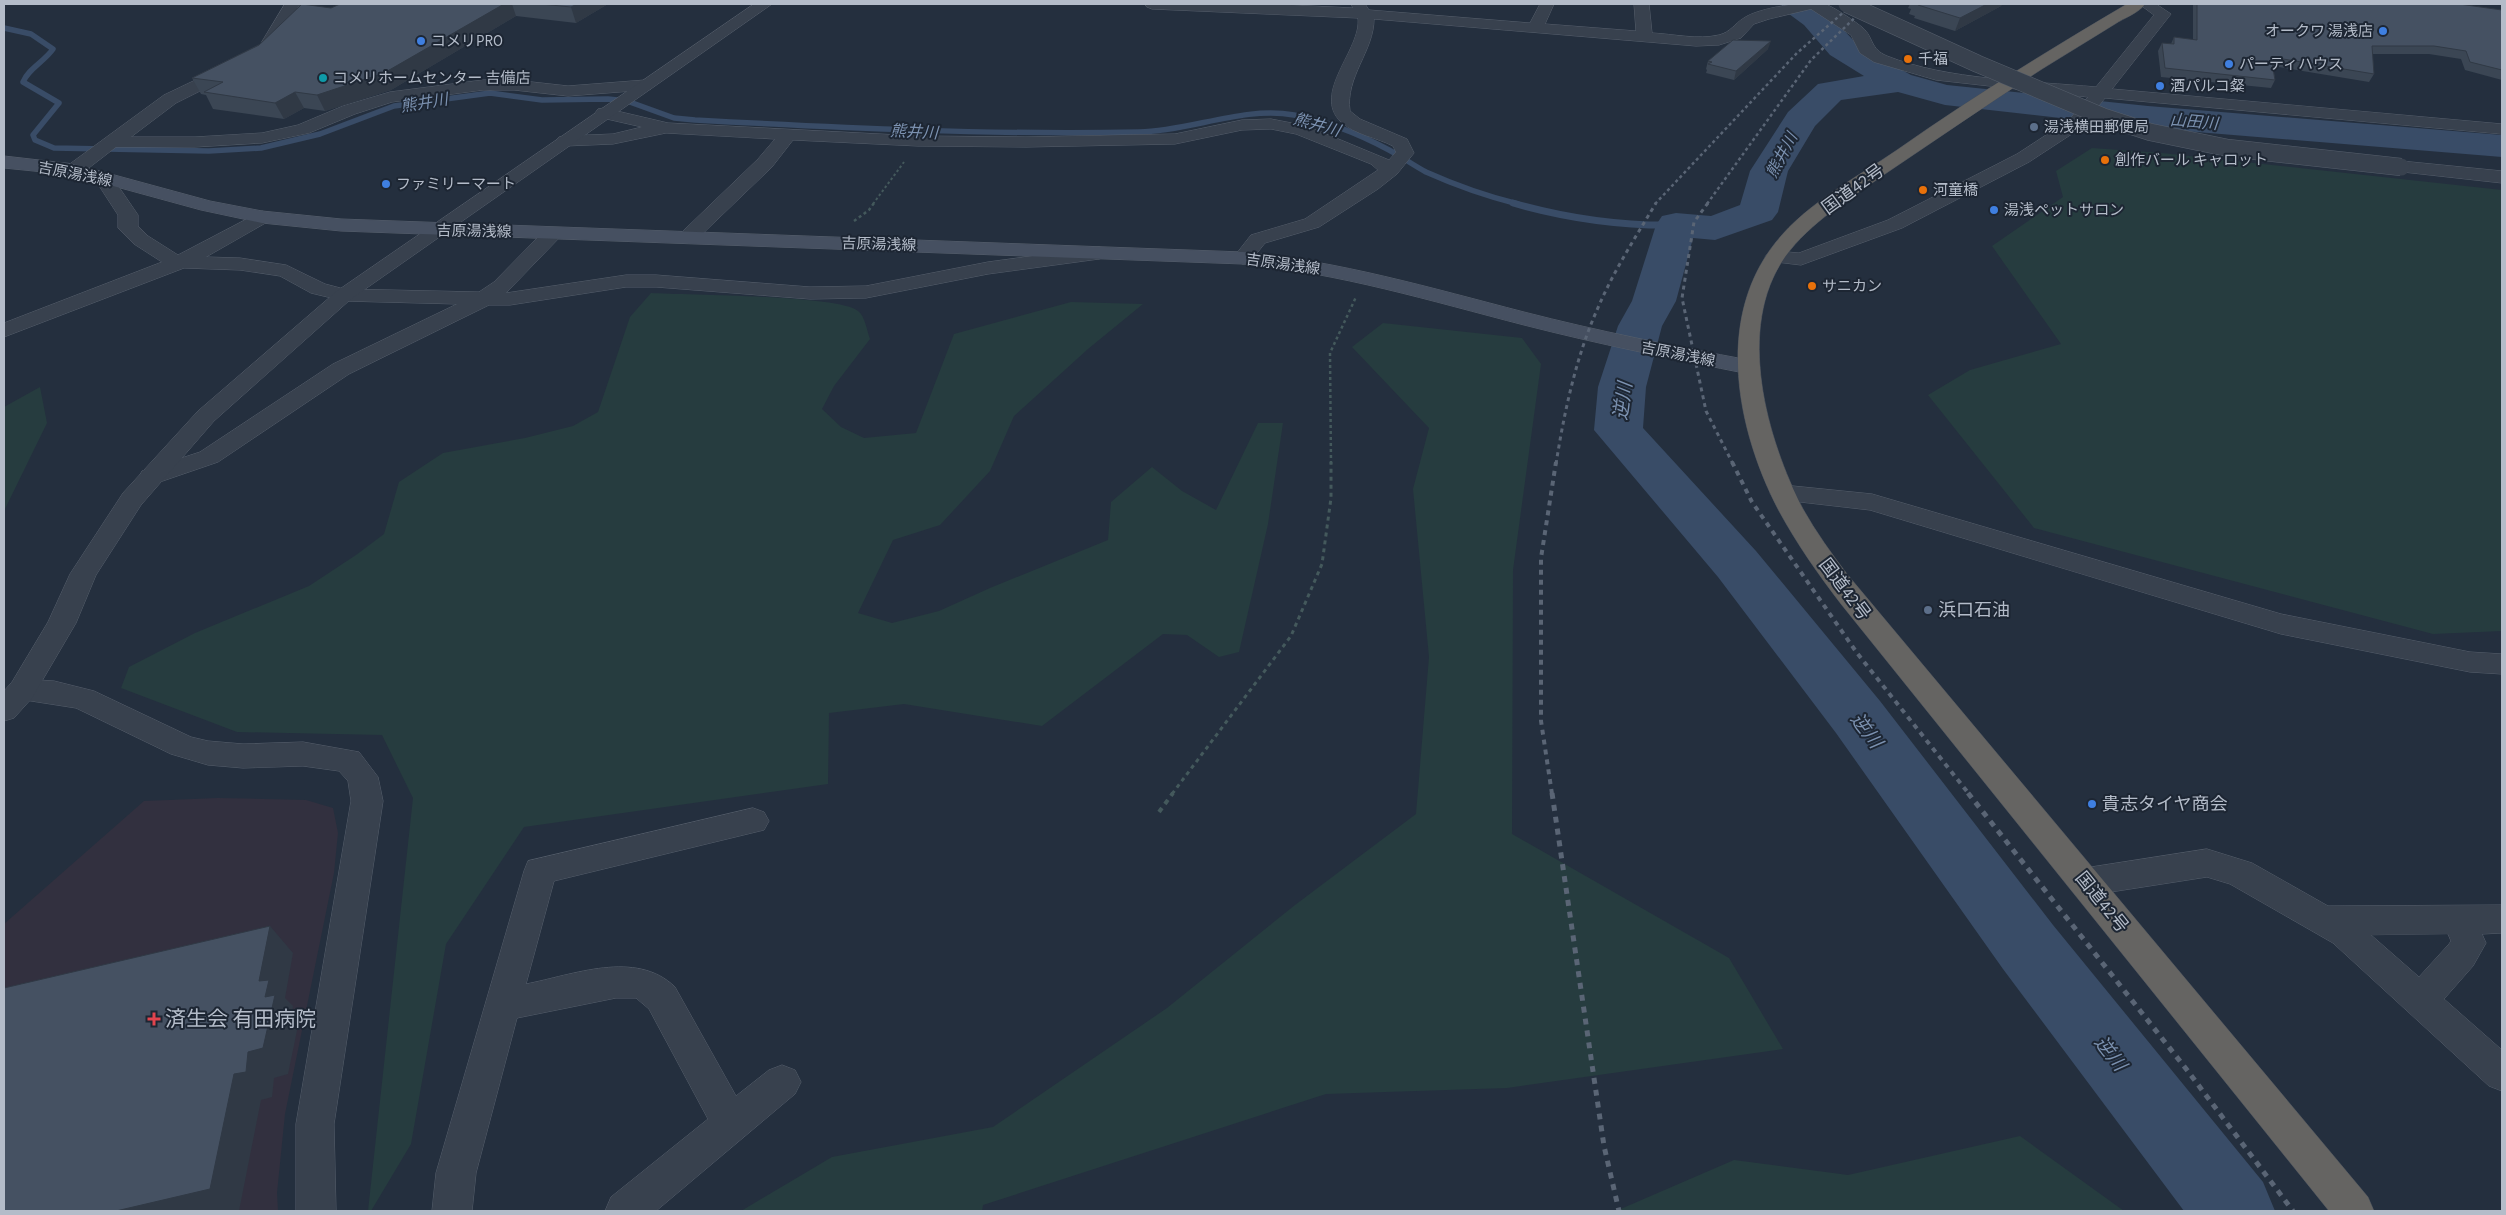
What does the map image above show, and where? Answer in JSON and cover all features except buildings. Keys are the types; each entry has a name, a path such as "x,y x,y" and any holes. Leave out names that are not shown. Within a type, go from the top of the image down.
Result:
{"highway":[{"name":"国道42号","path":"2137,4 1963,111 1794,234 1775,257 1762,282 1754,306 1749,368 1757,422 1767,456 1782,493 1823,560 1861,610 2354,1211"}],"main road":[{"name":"吉原湯浅線","path":"4,162 74,170 208,206 262,217 341,225 436,230 554,232 1243,258 1286,262 1365,278 1609,340 1749,368"}],"street":[{"path":"74,170 170,99 256,56 268,45 277,26 292,4"},
{"path":"13,700 62,623 83,574 132,499 206,416 344,295 764,4"},
{"path":"1152,4 1361,9 1535,29 1696,41 1719,40 1735,35 1749,21 1764,15 1814,4 1858,32 1866,50 1880,59 1936,74 2002,86 2502,129"},
{"path":"1535,29 1547,4"},
{"path":"1642,4 1644,38"},
{"path":"1847,4 1978,64 2104,118 2150,132 2228,148 2401,168 2502,177"},
{"path":"1775,257 1801,259 1895,224 2023,158 2076,124 2098,93 2163,14 2146,4"},
{"path":"1243,258 1252,244 1258,239 1312,223 1371,185 1390,170 1405,153 1401,143 1352,121 1342,113 1339,107 1346,75 1364,34 1366,19 1361,9"},
{"path":"114,142 195,142 262,138 303,129 349,110 390,97 483,84 514,85 568,91 638,90"},
{"path":"608,111 645,124 668,128 918,141 1008,142 1162,139 1186,137 1242,125 1271,124 1301,130 1377,160 1390,170"},
{"path":"565,141 613,139 668,128"},
{"path":"688,237 765,163 788,135"},
{"path":"103,178 128,216 128,228 141,240 161,253 182,262 240,264 286,271 318,289 344,295 482,300 510,299 626,281 656,281 737,289 810,293 866,292 988,268 1104,253"},
{"path":"4,331 182,262 262,217"},
{"path":"151,476 208,457 341,369 482,300 501,286 554,232"},
{"path":"1782,493 1872,502 2281,624 2470,662 2502,664"},
{"path":"13,700 54,692 84,699 122,719 182,746 208,753 243,756 303,754 348,760 363,777 367,801 315,1124 316,1211"},
{"path":"452,1211 456,1174 540,871 754,821"},
{"path":"2085,882 2207,863 2240,873 2345,933 2502,1074"},
{"path":"2325,921 2502,919"},
{"path":"2420,1000 2461,955 2468,943 2459,920"},
{"path":"503,1005 616,982 634,981 650,985 662,998 731,1124"},
{"path":"625,1211 782,1082"}],"path":[{"path":"832,243 842,230 868,210 918,141"},
{"path":"1159,812 1291,636 1322,564 1331,498 1330,353 1365,278"}],"shaded area":[{"name":"済生会 有田病院","path":"218,798 306,800 333,808 338,833 334,873 285,1114 277,1193 278,1211 4,1211 4,924 144,801"}],"green space":[{"path":"2092,148 2162,153 2502,190 2502,631 2433,634 2034,528 1928,395 1970,370 2061,344 1992,246 2063,197 2056,171"},
{"path":"651,293 793,299 845,306 858,311 864,320 870,339 834,386 822,409 841,427 864,438 916,433 954,334 1071,302 1143,304 1088,349 1014,416 990,471 940,525 893,540 858,613 892,623 939,611 1108,540 1111,502 1152,467 1182,491 1216,510 1258,423 1283,423 1268,524 1239,652 1219,657 1187,635 1163,634 1042,726 904,704 829,713 828,784 524,827 446,944 411,1144 371,1211 368,1211 413,798 382,735 237,732 121,688 129,667 195,633 309,586 356,555 384,534 399,482 443,453 525,438 573,426 598,412 630,317"},
{"path":"1383,323 1522,338 1541,364 1513,570 1512,834 1729,958 1783,1049 1507,1088 1326,1094 983,1205 982,1211 741,1211 832,1157 993,1127 1167,1008 1295,905 1416,814 1429,657 1413,489 1429,428 1352,347"},
{"path":"40,387 47,423 4,511 4,407"},
{"path":"2020,1136 2124,1211 1616,1211 1734,1160 1848,1175"}],"waterway":[{"name":"山田川","path":"1796,4 1815,18 1842,48 1899,82"},
{"name":"熊井川","path":"4,28 31,34 53,49 25,77 23,82 59,103 33,135 35,140 54,148 209,151 261,148 320,134 394,106 490,93 542,100 608,99 627,101 674,118 695,120 972,132 1084,133 1158,131 1236,116 1275,113 1294,115 1343,129 1378,144 1437,177 1482,194 1518,204"},
{"name":"山田川","path":"1899,82 1945,95 2148,117 2502,146"},
{"name":"逆川","path":"1899,82 1830,91 1801,120 1769,171 1758,212 1715,228 1676,225 1654,301 1640,326 1622,387 1618,430 1737,564 1858,717 2028,947 2234,1211"},
{"name":"熊井川","path":"1513,203 1553,213 1594,220 1676,225"}],"railway":[{"path":"1655,204 1797,53 1853,4"},
{"path":"1707,204 1811,60 1869,4"},
{"path":"1556,464 1572,386 1590,328 1617,269 1656,203"},
{"path":"1708,203 1694,222 1682,298 1706,411 1733,464"},
{"path":"1552,794 1541,721 1541,558 1556,462"},
{"path":"1733,464 1752,502 1857,653 1969,794"},
{"path":"1552,793 1604,1146 1619,1211"},
{"path":"1968,793 2187,1070 2293,1211"}],"place":[{"name":"オークワ 湯浅店","path":"2383,31"},
{"name":"コメリPRO","path":"421,41"},
{"name":"千福","path":"1908,59"},
{"name":"パーティハウス","path":"2229,64"},
{"name":"コメリホームセンター 吉備店","path":"323,78"},
{"name":"酒パルコ粲","path":"2160,86"},
{"name":"湯浅横田郵便局","path":"2034,127"},
{"name":"創作バール キャロット","path":"2105,160"},
{"name":"ファミリーマート","path":"386,184"},
{"name":"河童橋","path":"1923,190"},
{"name":"湯浅ペットサロン","path":"1994,210"},
{"name":"サニカン","path":"1812,286"},
{"name":"浜口石油","path":"1928,610"},
{"name":"貴志タイヤ商会","path":"2092,804"},
{"name":"済生会 有田病院","path":"154,1019"}]}
